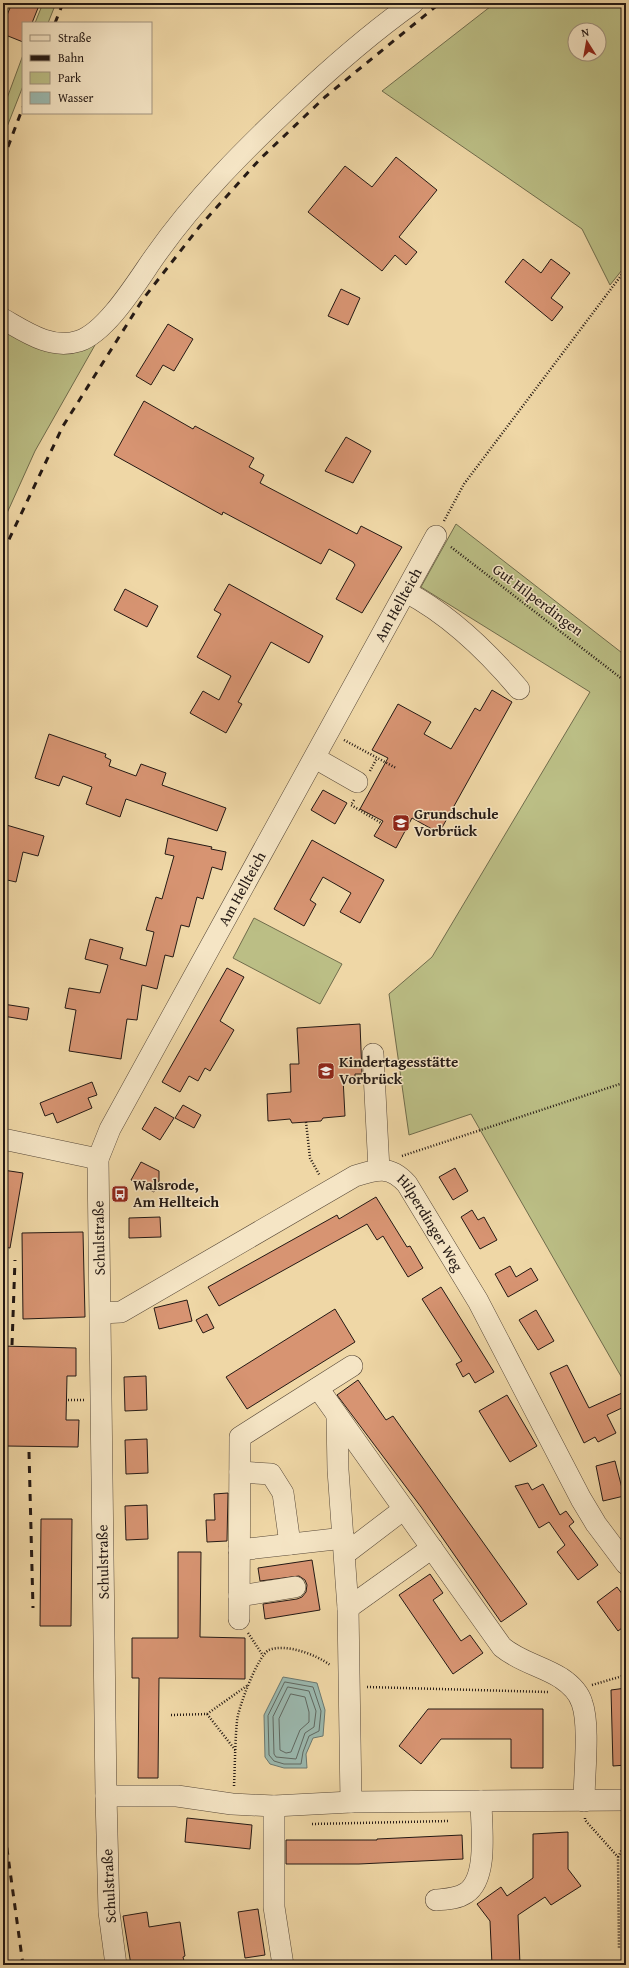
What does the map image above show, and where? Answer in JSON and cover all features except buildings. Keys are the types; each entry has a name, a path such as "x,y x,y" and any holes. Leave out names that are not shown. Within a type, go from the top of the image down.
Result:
{"street":[{"path":"3,319 34,337 51,343 80,341 94,332 122,303 157,253 212,184 259,135 320,78 377,29 412,3"},
{"name":"Am Hellteich","path":"98,1159 110,1129 436,536"},
{"path":"406,592 427,604 492,657 519,689"},
{"path":"315,758 357,782"},
{"path":"373,1054 384,1170"},
{"path":"3,1139 98,1159"},
{"name":"Schulstraße","path":"98,1159 106,1796 109,1912 116,1965"},
{"name":"Hilperdinger Weg","path":"100,1313 121,1312 355,1176 384,1170 400,1176 408,1184 478,1301 581,1499 596,1524 626,1564"},
{"path":"238,1619 240,1437 352,1366"},
{"path":"318,1388 502,1647 513,1656 561,1678 574,1689 582,1702 585,1717 584,1801"},
{"path":"337,1416 338,1470 345,1546 348,1608 351,1802"},
{"path":"240,1472 271,1474 283,1493 290,1544"},
{"path":"239,1550 290,1544 345,1546 404,1509"},
{"path":"348,1608 432,1548"},
{"path":"239,1596 295,1587"},
{"path":"106,1796 177,1796 232,1804 274,1806 351,1802 626,1800"},
{"path":"436,1900 460,1896 467,1893 476,1883 481,1870 481,1801"},
{"path":"274,1806 274,1907 283,1965"}],"path":[{"path":"436,536 464,484 626,269"},
{"path":"3,423 3,430"},
{"name":"Gut Hilperdingen","path":"436,536 626,682"},
{"path":"329,732 396,768"},
{"path":"357,782 362,785 351,805 381,823"},
{"path":"384,1170 395,1159 626,1082"},
{"path":"306,1122 310,1158 328,1191"},
{"path":"238,1619 262,1654"},
{"path":"232,1804 237,1720 248,1684 262,1654 270,1650 290,1649 318,1656 332,1666 350,1684 374,1688 558,1692 626,1676"},
{"path":"171,1715 207,1714 248,1684"},
{"path":"207,1714 236,1751"},
{"path":"584,1801 585,1820 618,1857"},
{"path":"619,1948 618,1857 626,1842"}],"green space":[{"path":"43,3 56,3 48,22 35,22"},
{"path":"495,3 626,3 626,265 610,285 582,229 382,91"},
{"path":"22,58 22,89 3,137 3,109"},
{"path":"3,327 49,349 95,345 35,451 3,522"},
{"path":"456,524 626,656 626,1385 471,1114 409,1135 389,994 432,957 590,692 421,587"},
{"path":"254,918 342,964 320,1004 233,958"}],"water":[{"path":"283,1677 317,1683 325,1710 323,1736 313,1738 306,1754 307,1768 284,1768 270,1764 265,1757 264,1715"}],"railway":[{"path":"55,22 63,3"},
{"path":"3,552 63,426 143,299 200,226 260,159 325,97 440,3"},
{"path":"3,160 22,110"},
{"path":"12,1345 15,1260"},
{"path":"29,1452 33,1608"},
{"path":"3,1820 23,1965"}],"place":[{"name":"Grundschule Vorbrück","path":"401,823"},
{"name":"Kindertagesstätte Vorbrück","path":"326,1071"},
{"name":"Walsrode, Am Hellteich","path":"120,1194"}]}
